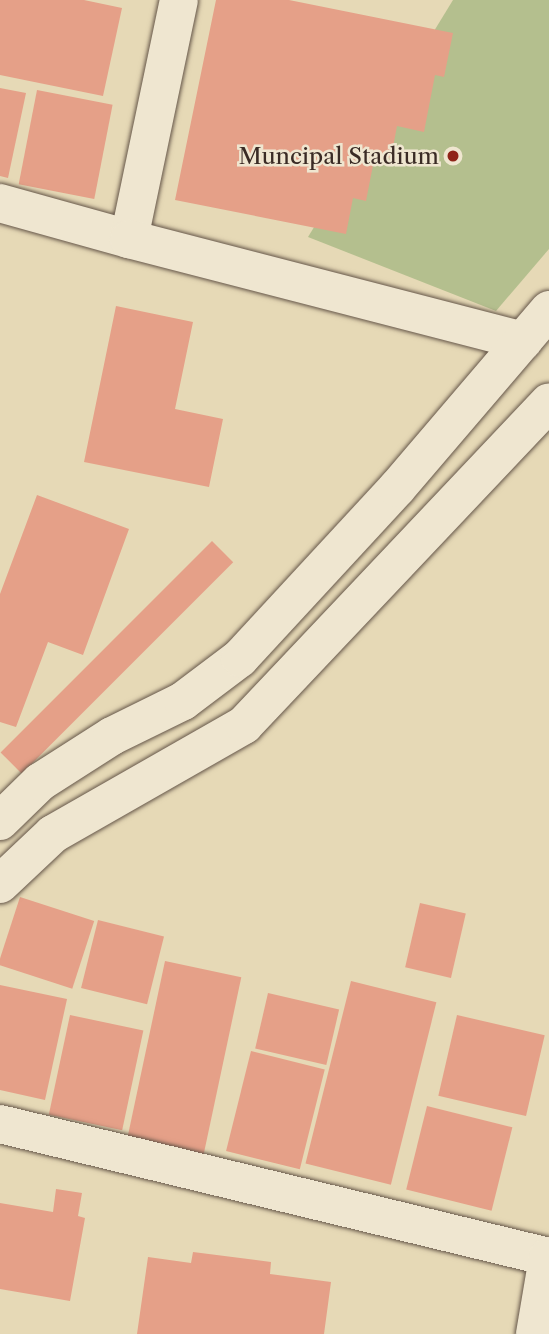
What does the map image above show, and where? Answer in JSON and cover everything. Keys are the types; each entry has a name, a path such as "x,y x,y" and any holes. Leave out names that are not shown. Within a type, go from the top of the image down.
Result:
{"street":[{"path":"129,239 179,0"},
{"path":"0,203 523,341"},
{"path":"0,821 40,782 112,736 183,701 240,658 397,488 549,310"},
{"path":"0,884 53,834 244,725 549,403"},
{"path":"0,1124 548,1257 535,1334"}],"green space":[{"name":"Muncipal Stadium","path":"453,0 549,0 549,249 496,311 308,237"}],"building":[{"path":"0,0 84,0 122,8 103,96 0,75"},
{"path":"216,0 289,0 453,33 444,77 435,75 424,132 397,126 391,158 375,155 366,201 353,198 346,234 175,200"},
{"path":"0,88 26,93 8,178 0,176"},
{"path":"37,90 113,105 94,199 19,184"},
{"path":"116,306 193,322 175,409 223,419 209,487 84,462"},
{"path":"37,495 129,529 83,655 48,642 16,727 0,722 0,594"},
{"path":"212,541 233,562 22,774 1,752"},
{"path":"20,897 94,921 72,989 0,965"},
{"path":"420,903 466,914 451,978 405,967"},
{"path":"98,920 164,936 147,1004 81,988"},
{"path":"165,961 241,977 203,1156 127,1140"},
{"path":"351,981 436,1002 391,1185 306,1163"},
{"path":"0,985 67,999 45,1100 0,1090"},
{"path":"268,993 339,1009 326,1065 255,1049"},
{"path":"70,1015 143,1031 122,1130 49,1115"},
{"path":"457,1015 545,1035 526,1116 438,1096"},
{"path":"251,1051 325,1069 300,1169 226,1151"},
{"path":"427,1106 512,1127 492,1211 406,1189"},
{"path":"56,1189 82,1193 78,1216 85,1218 70,1301 0,1289 0,1203 53,1212"},
{"path":"193,1252 271,1262 270,1274 331,1282 324,1334 137,1334 148,1257 191,1263"}],"place":[{"name":"Muncipal Stadium","path":"453,156"}]}
